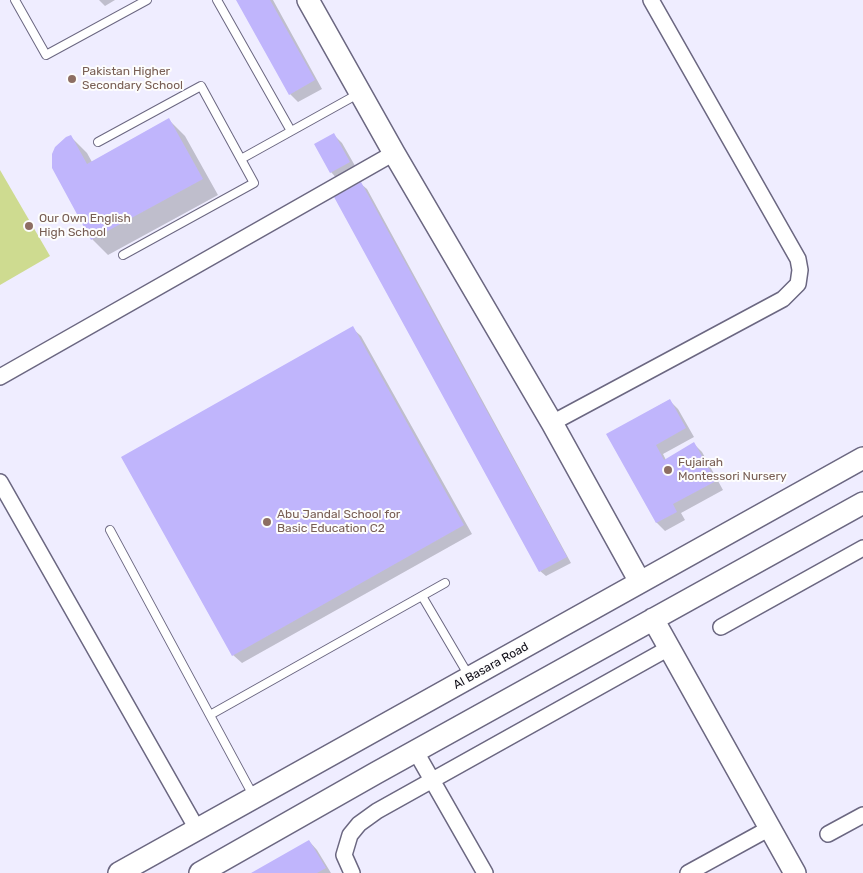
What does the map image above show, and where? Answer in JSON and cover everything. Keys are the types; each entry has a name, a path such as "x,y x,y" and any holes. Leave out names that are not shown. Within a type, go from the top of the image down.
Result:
{"street":[{"path":"308,0 394,153 552,423 640,582"},
{"path":"552,423 783,299 798,284 800,270 798,259 652,0"},
{"path":"0,376 394,153"},
{"name":"Al Basara Road","path":"119,873 863,458"},
{"path":"0,482 197,829"},
{"path":"200,873 863,503"},
{"path":"720,627 863,548"},
{"path":"653,619 795,873"},
{"path":"352,873 344,855 350,835 359,824 377,811 669,648"},
{"path":"416,752 485,873"},
{"path":"828,834 863,815"},
{"path":"688,873 770,828"}],"lane":[{"path":"15,0 46,55 147,0"},
{"path":"217,0 291,132"},
{"path":"98,142 201,86 254,183 123,254"},
{"path":"241,159 360,93"},
{"path":"110,530 254,798"},
{"path":"210,715 445,583"},
{"path":"422,596 470,678"}],"green space":[{"path":"0,170 50,256 0,285"}],"building":[{"path":"236,0 270,0 315,80 289,95"},
{"path":"169,118 203,179 91,240 52,168 52,154 55,147 71,135 87,164"},
{"path":"334,133 350,162 330,173 314,144"},
{"path":"361,182 567,557 539,572 334,197"},
{"path":"353,326 464,525 232,656 121,457"},
{"name":"Fujairah Montessori Nursery","path":"670,399 686,428 656,445 664,460 694,442 716,481 673,504 677,512 656,523 606,434"},
{"path":"309,840 326,868 317,873 251,873"}],"place":[{"name":"Pakistan Higher Secondary School","path":"72,79"},
{"name":"Our Own English High School","path":"29,226"},
{"name":"Fujairah Montessori Nursery","path":"668,470"},
{"name":"Abu Jandal School for Basic Education C2","path":"267,522"}]}
